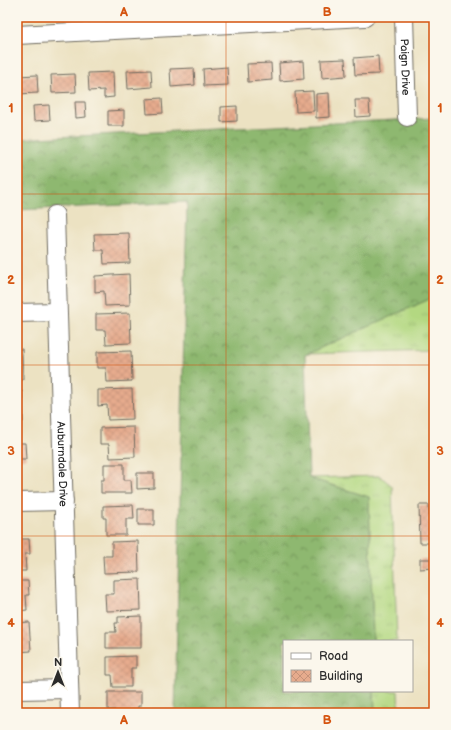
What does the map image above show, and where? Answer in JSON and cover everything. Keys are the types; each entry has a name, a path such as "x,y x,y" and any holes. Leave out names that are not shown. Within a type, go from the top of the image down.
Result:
{"street":[{"path":"17,35 225,21 365,17"},
{"name":"Paign Drive","path":"404,17 407,117"},
{"name":"Auburndale Drive","path":"54,215 70,713"},
{"path":"17,313 57,312"},
{"path":"17,502 64,501"},
{"path":"17,690 69,689"}],"green space":[{"path":"434,118 434,297 305,355 309,478 369,497 373,640 283,640 283,692 374,692 375,713 175,713 187,202 17,210 17,139"},
{"path":"434,297 434,350 305,354"},
{"path":"380,476 392,486 397,640 373,640 369,497 309,478"},
{"path":"374,692 398,692 399,713 375,713"}],"building":[{"path":"378,56 379,74 355,75 354,58"},
{"path":"345,59 346,76 322,78 321,60"},
{"path":"303,61 304,79 280,81 279,63"},
{"path":"271,63 272,80 248,82 247,64"},
{"path":"227,67 228,85 204,86 203,69"},
{"path":"194,68 195,85 171,87 170,69"},
{"path":"151,70 152,87 128,89 127,71"},
{"path":"113,72 114,97 104,98 104,90 89,91 88,73"},
{"path":"75,74 76,92 52,93 51,75"},
{"path":"37,75 38,93 17,94 17,76"},
{"path":"313,91 314,111 296,112 295,92"},
{"path":"329,93 330,117 316,118 316,94"},
{"path":"162,98 163,113 147,114 146,99"},
{"path":"355,100 369,100 370,116 356,117"},
{"path":"75,102 85,102 86,117 76,118"},
{"path":"49,105 50,120 34,121 33,106"},
{"path":"237,106 237,121 221,122 221,107"},
{"path":"124,110 124,126 108,126 108,111"},
{"path":"129,233 130,263 104,264 103,250 95,250 94,234"},
{"path":"129,274 130,305 105,306 104,291 95,292 95,276"},
{"path":"130,313 131,343 106,344 105,330 96,330 96,314"},
{"path":"17,349 22,349 23,380 17,380"},
{"path":"131,351 132,381 107,382 106,368 97,368 97,352"},
{"path":"132,389 133,419 108,420 107,405 98,406 98,390"},
{"path":"17,391 22,391 23,422 17,422"},
{"path":"134,427 135,457 110,458 109,444 100,444 100,428"},
{"path":"17,443 25,443 26,459 17,459"},
{"path":"104,464 124,464 124,480 131,480 132,493 101,493 101,480 104,480"},
{"path":"137,473 154,473 154,488 137,489"},
{"path":"133,505 134,519 126,519 126,535 106,535 106,518 103,518 103,506"},
{"path":"419,505 429,505 430,543 420,543"},
{"path":"138,509 154,509 154,525 138,525"},
{"path":"17,539 29,539 30,554 25,554 26,571 17,571"},
{"path":"138,541 139,572 104,573 103,556 112,556 112,542"},
{"path":"420,559 434,559 434,568 420,569"},
{"path":"140,579 141,610 106,611 105,594 114,594 114,580"},
{"path":"17,581 28,581 29,595 26,595 27,610 17,611"},
{"path":"141,616 141,648 106,648 106,632 116,632 115,623 118,623 118,617"},
{"path":"29,622 31,651 17,652 17,623"},
{"path":"136,656 136,668 131,668 131,687 113,687 112,675 107,675 107,657"},
{"path":"108,692 141,692 141,706 138,706 138,713 115,713 115,710 108,710"}]}
